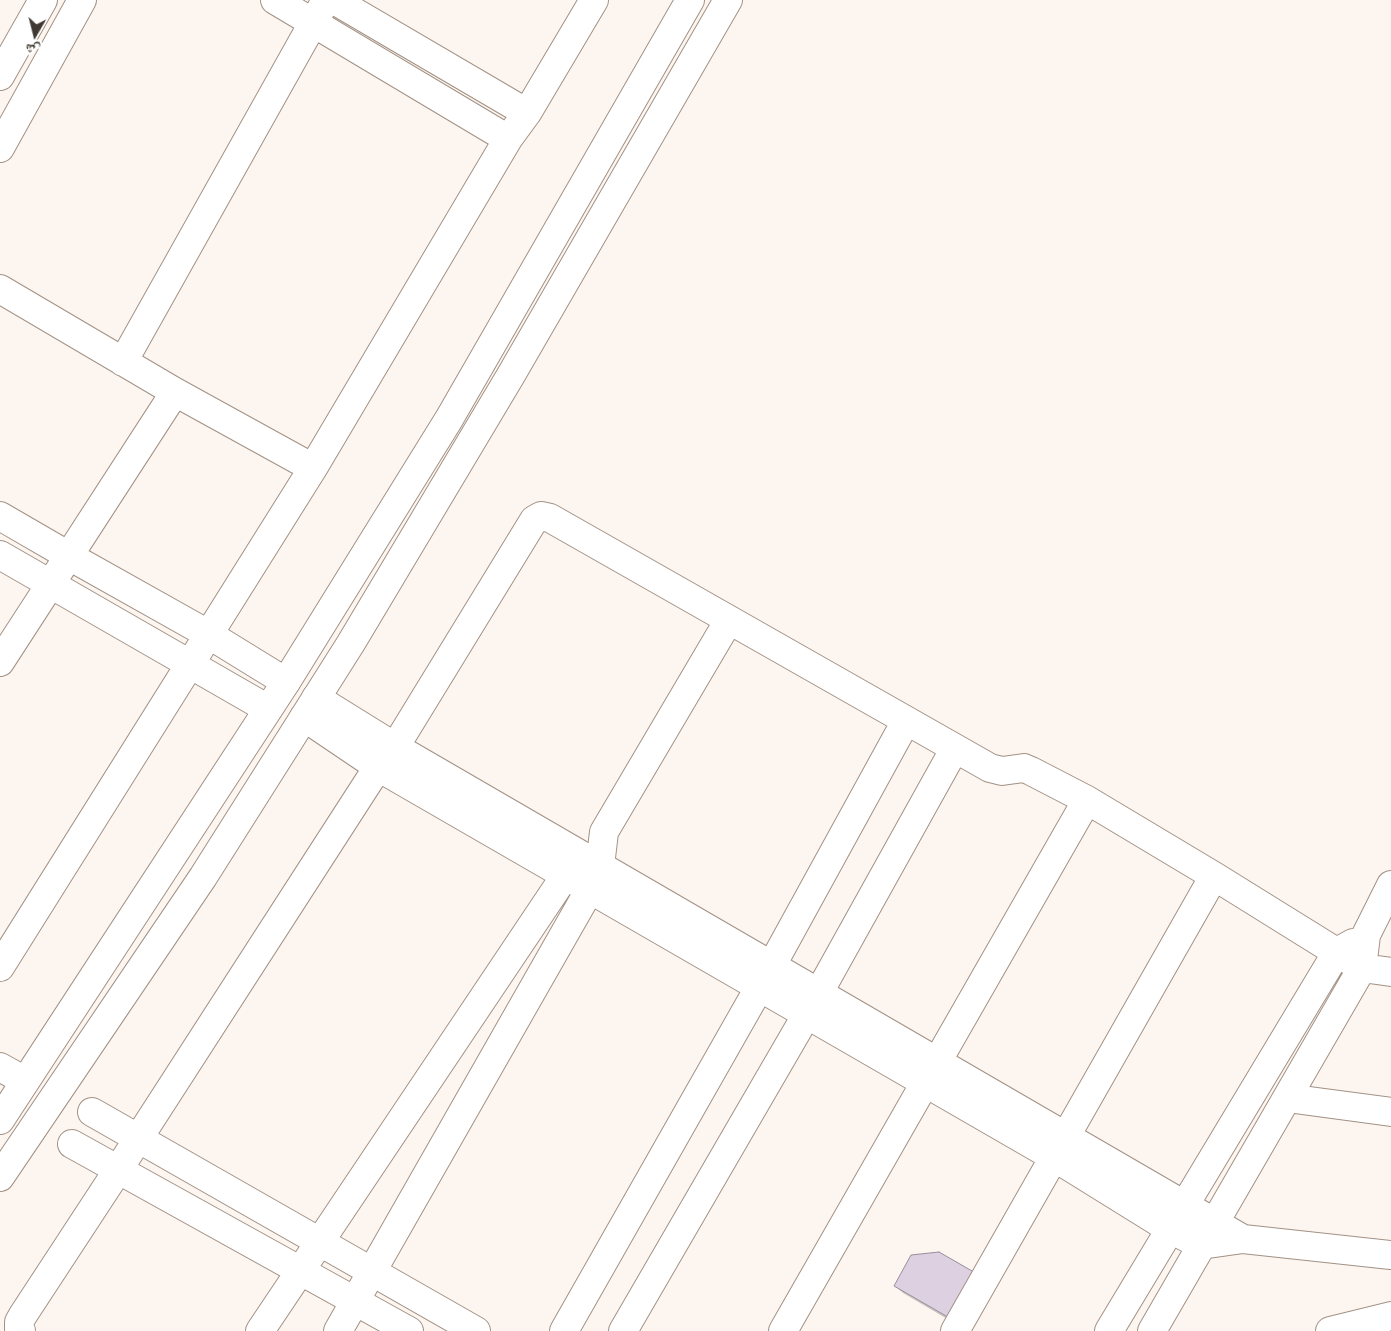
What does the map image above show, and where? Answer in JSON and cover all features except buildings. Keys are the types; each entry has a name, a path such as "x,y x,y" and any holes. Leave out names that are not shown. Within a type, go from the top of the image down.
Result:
{"street":[{"path":"0,76 43,0"},
{"path":"0,148 82,0"},
{"path":"275,0 319,11 508,139"},
{"path":"334,0 527,113"},
{"path":"0,967 313,468 508,139 527,113 594,0"},
{"path":"1,1116 286,682 449,419 690,0"},
{"path":"0,1177 203,877 356,634 511,375 728,0"},
{"path":"123,362 319,11"},
{"path":"0,289 175,392 313,468"},
{"path":"0,662 175,392"},
{"path":"0,516 208,634 286,682"},
{"path":"21,1331 19,1329 19,1322 23,1315 387,757 534,520 540,516 550,518 990,768 998,771 1024,768 1087,800 1362,968 1391,972"},
{"path":"0,555 268,708"},
{"path":"338,1331 372,1271 604,832 730,620"},
{"path":"310,708 387,757 1060,1146 1185,1205 1208,1234"},
{"path":"564,1331 766,976 906,721"},
{"path":"623,1331 813,1003 955,748"},
{"path":"783,1331 1087,800"},
{"path":"260,1331 320,1242 584,871"},
{"path":"955,1331 1214,876"},
{"path":"1152,1331 1362,968 1366,935 1391,885"},
{"path":"1109,1331 1337,952 1366,935"},
{"path":"0,1067 25,1081"},
{"path":"1287,1098 1391,1112"},
{"path":"92,1112 476,1331"},
{"path":"72,1144 409,1331"},
{"path":"1060,1146 1170,1229 1391,1256"},
{"path":"1330,1331 1391,1316"}]}
